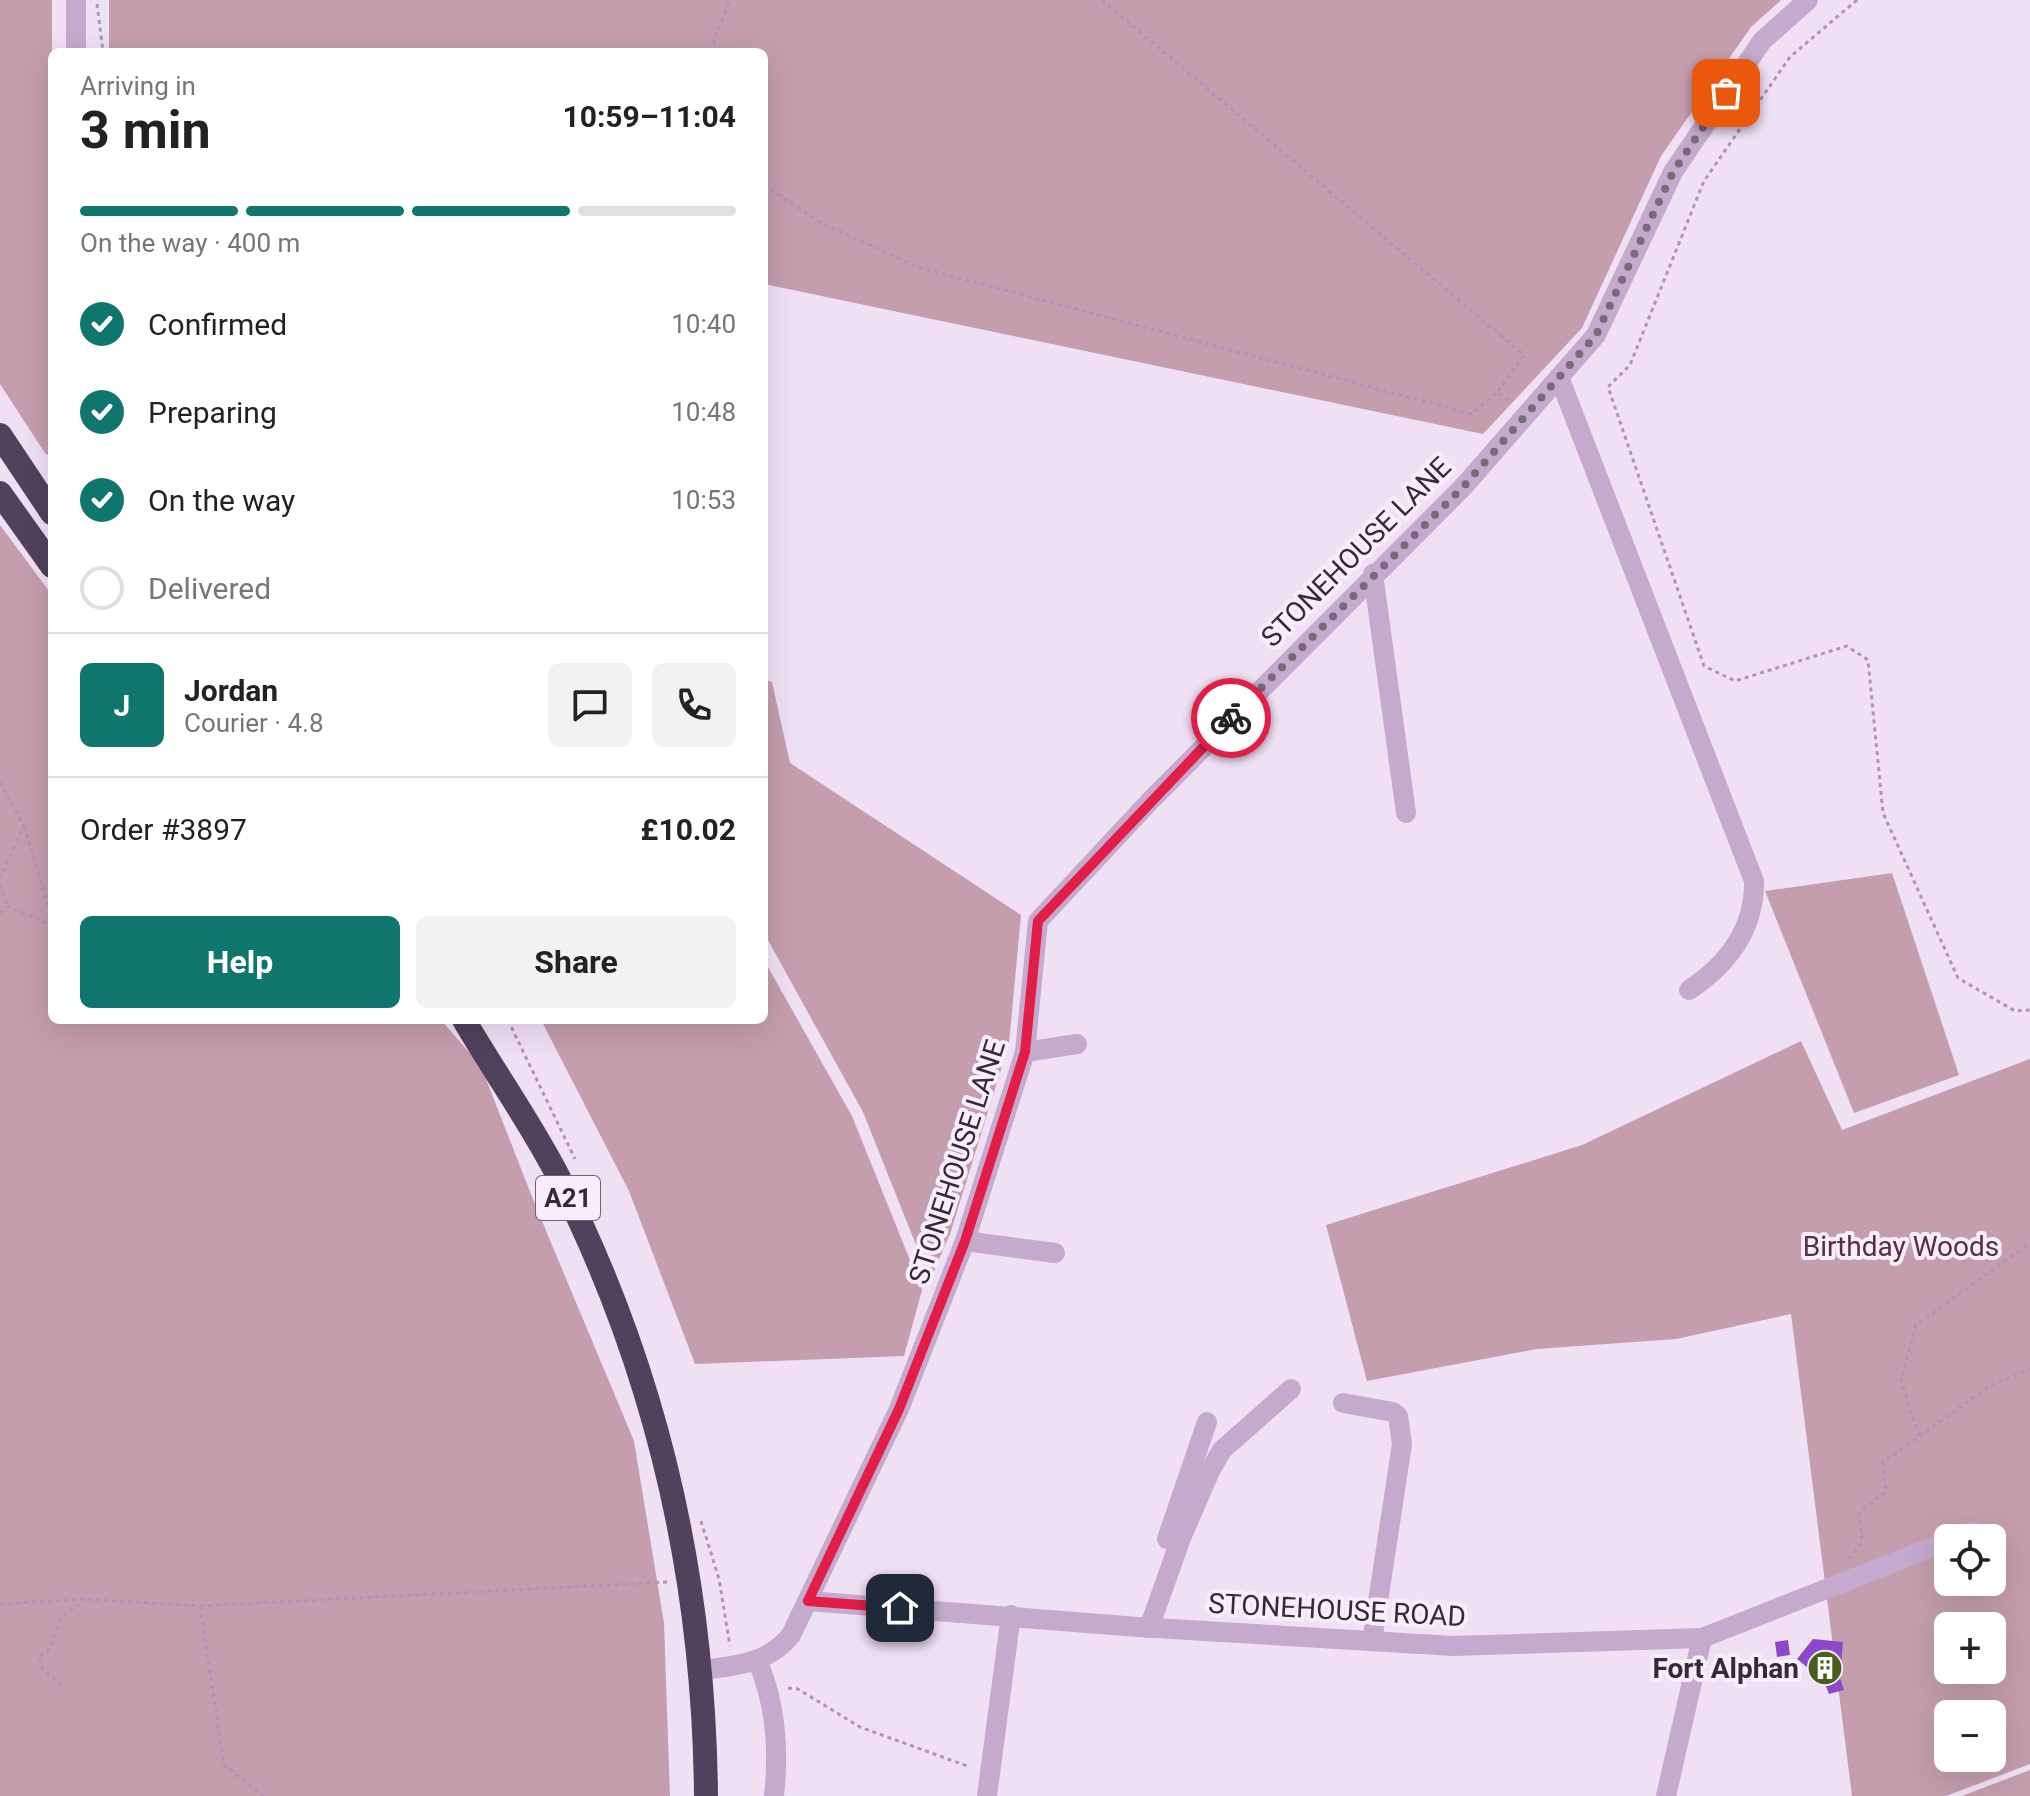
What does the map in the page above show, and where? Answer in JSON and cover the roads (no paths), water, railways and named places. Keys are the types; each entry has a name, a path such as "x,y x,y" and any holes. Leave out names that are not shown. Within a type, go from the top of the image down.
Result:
{"highway":[{"path":"0,435 48,507"},
{"path":"0,493 48,560"},
{"name":"A21","path":"465,1024 515,1100 557,1176 619,1312 651,1407 675,1502 696,1616 702,1670 706,1796"}],"street":[{"path":"76,0 76,48"},
{"name":"STONEHOUSE LANE","path":"702,1670 757,1660 783,1646 808,1601 899,1409 965,1241 1025,1052 1038,921 1150,801 1464,486 1596,335 1673,172 1762,41 1808,0"},
{"path":"1559,377 1754,881 1749,920 1736,944 1711,975 1689,990"},
{"path":"1373,574 1406,813"},
{"path":"1025,1052 1077,1044"},
{"path":"965,1241 1055,1253"},
{"path":"1144,1628 1210,1471 1222,1450 1291,1389"},
{"path":"1343,1403 1393,1412 1401,1426 1402,1444 1372,1641"},
{"path":"1144,1628 1207,1422"},
{"path":"1666,1796 1702,1638 1934,1546"},
{"name":"STONEHOUSE ROAD","path":"808,1601 1144,1628 1453,1646 1702,1638"},
{"path":"987,1796 1011,1615"},
{"path":"757,1660 768,1687 778,1757 774,1796"}],"place":[{"name":"Fort Alphan","path":"1825,1668"}],"park label":[{"name":"Birthday Woods","path":"1901,1246"}]}
